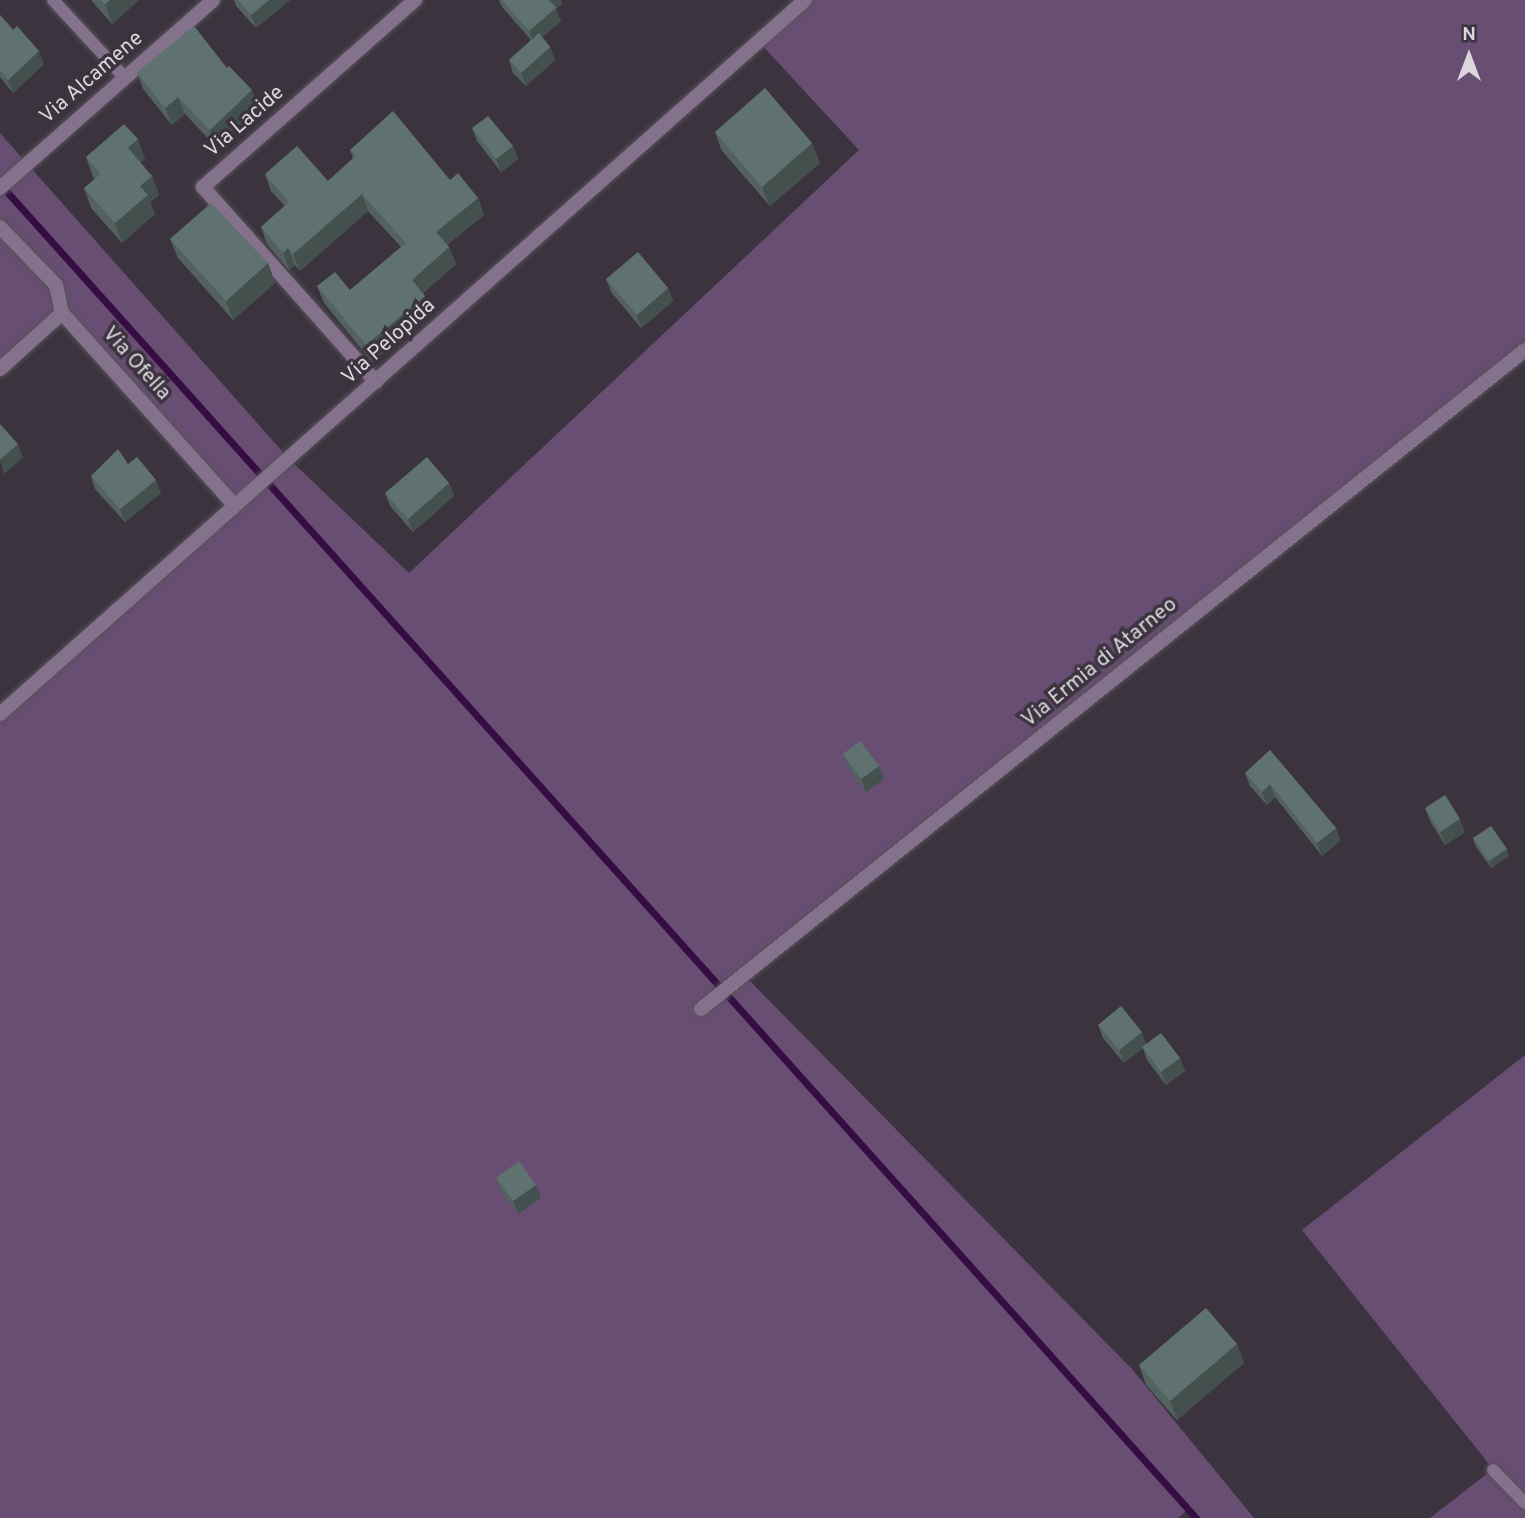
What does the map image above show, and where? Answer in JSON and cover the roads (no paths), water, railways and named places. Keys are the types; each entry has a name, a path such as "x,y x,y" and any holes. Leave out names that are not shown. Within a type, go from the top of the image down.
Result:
{"street":[{"name":"Via Alcamene","path":"0,188 212,0"},
{"name":"Via Lacide","path":"376,382 203,187 415,0"},
{"name":"Via Pelopida","path":"0,714 805,0"},
{"path":"0,227 56,285 62,313 0,369"},
{"name":"Via Ofella","path":"62,313 234,505"},
{"name":"Via Ermia di Atarneo","path":"701,1009 1525,350"}],"lane":[{"path":"54,0 124,78"},
{"path":"1493,1470 1525,1503"}],"waterway":[{"path":"0,184 1196,1518"}]}
